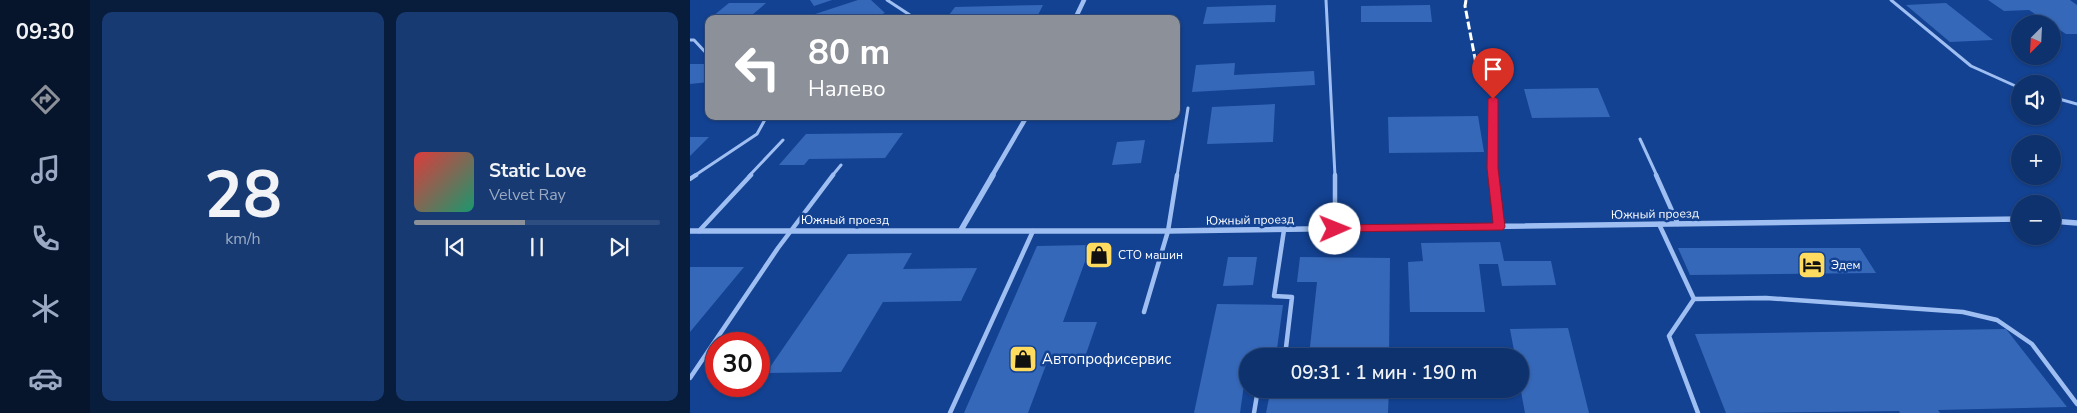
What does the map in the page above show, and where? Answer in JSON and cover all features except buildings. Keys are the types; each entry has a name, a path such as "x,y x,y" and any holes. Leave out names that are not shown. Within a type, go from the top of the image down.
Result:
{"street":[{"path":"1077,15 1084,0"},
{"path":"961,230 1025,120"},
{"name":"Южный проезд","path":"690,230 1168,231 2011,219"},
{"path":"2061,222 2077,223"}],"lane":[{"path":"887,0 910,15"},
{"path":"1326,0 1335,168 1335,229"},
{"path":"1891,0 1970,66 2011,84"},
{"path":"690,40 694,40 705,52"},
{"path":"1493,99 1492,168 1499,227"},
{"path":"2061,100 2077,104"},
{"path":"1144,312 1168,231 1188,108"},
{"path":"690,179 757,134 765,120"},
{"path":"1640,139 1678,224"},
{"path":"699,230 783,140"},
{"path":"690,378 791,230 841,165"},
{"path":"1659,224 1694,299"},
{"path":"950,413 1033,230"},
{"path":"1284,230 1274,296 1292,297 1286,348"},
{"path":"1694,299 1766,298 1963,312 1997,320 2032,344 2077,404"},
{"path":"1694,299 1669,336 1698,413"},
{"path":"1254,413 1256,398"}],"railway":[{"path":"1466,0 1465,6 1478,74"}],"place":[{"name":"СТО машин","path":"1099,255"},
{"name":"Эдем","path":"1812,265"},
{"name":"Автопрофисервис","path":"1023,359"}],"route":[{"path":"1335,229 1499,227 1492,168 1493,99"}]}
